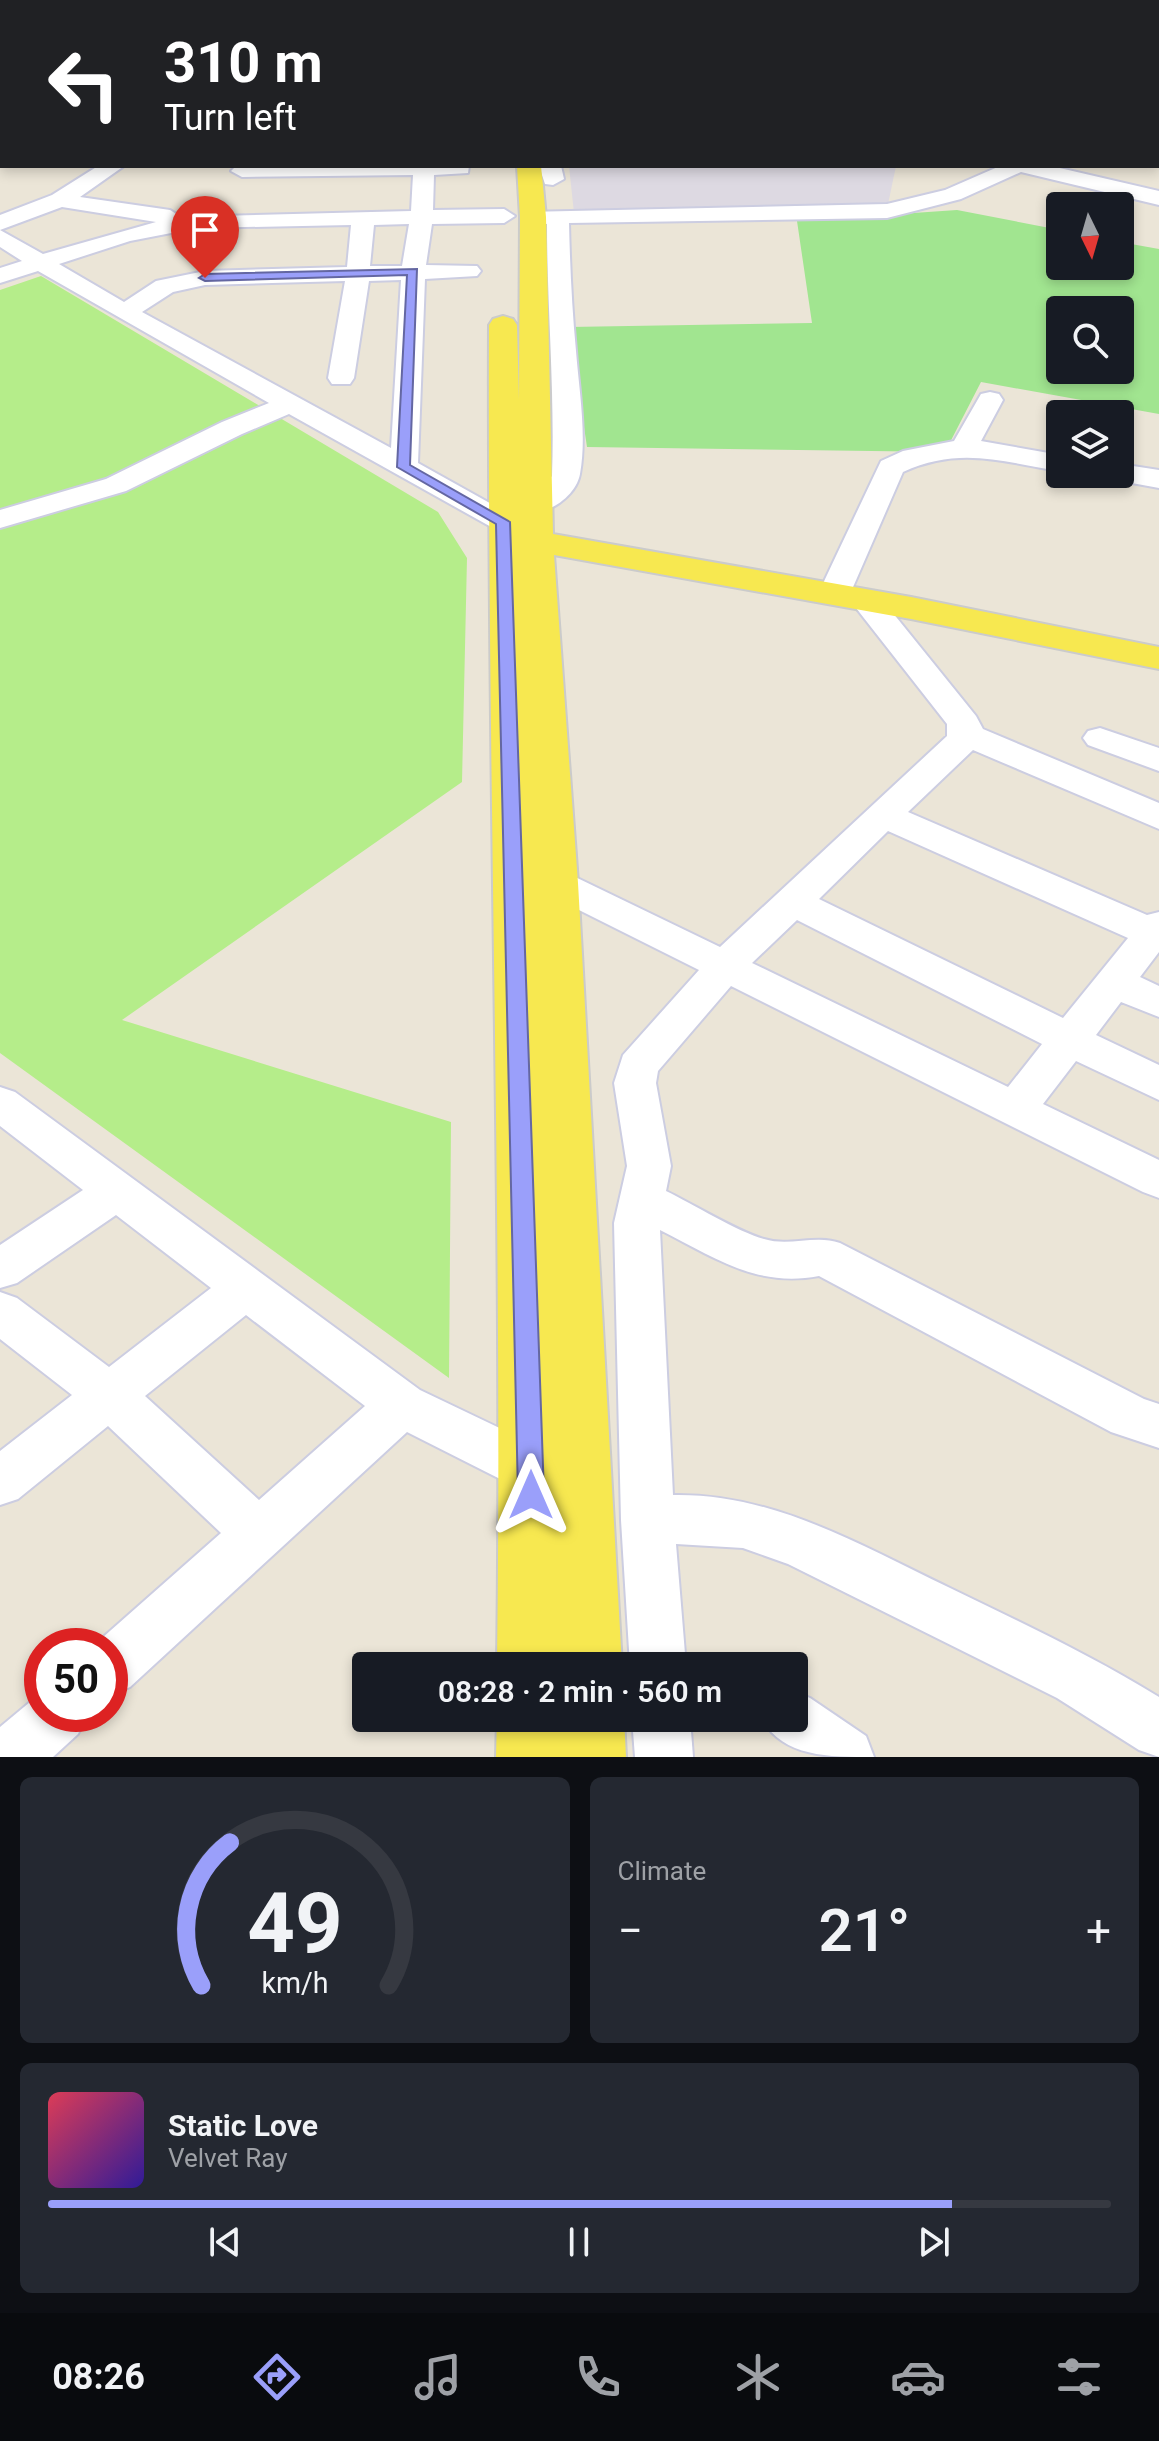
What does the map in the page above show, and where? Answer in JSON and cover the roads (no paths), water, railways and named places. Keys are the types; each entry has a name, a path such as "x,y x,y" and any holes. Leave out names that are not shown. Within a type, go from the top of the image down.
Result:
{"main road":[{"path":"483,168 538,193 525,522 530,1652"},
{"path":"525,522 850,597 1159,658"},
{"path":"525,522 556,883 588,1652"},
{"path":"530,1732 530,1757"},
{"path":"591,1732 592,1757"}],"street":[{"path":"0,223 60,200 110,168"},
{"path":"243,168 257,220"},
{"path":"404,467 413,272 422,217 424,168"},
{"path":"0,276 161,226 197,221 422,217 538,193 887,211 913,206 993,180 1012,168"},
{"path":"1032,168 1159,198"},
{"path":"1126,190 1154,168"},
{"path":"0,237 125,312 404,467 525,522 557,490 566,476 568,413 559,299 538,193"},
{"path":"60,200 197,221"},
{"path":"341,378 358,273 363,218"},
{"path":"295,274 301,219"},
{"path":"125,312 179,282 295,274 469,271"},
{"path":"964,447 990,400"},
{"path":"0,519 116,485 232,428 291,404"},
{"path":"657,1652 648,1520 637,1223 649,1166 635,1083 638,1066 726,965 963,740 964,723 850,597 891,467 913,457 964,447 1046,461"},
{"path":"1134,475 1159,479"},
{"path":"965,734 1159,817"},
{"path":"1100,738 1159,760"},
{"path":"883,815 1157,931 1015,1109"},
{"path":"556,883 1159,1180"},
{"path":"791,901 1067,1041 1159,1084"},
{"path":"1114,982 1159,1003"},
{"path":"0,1103 402,1405 531,1467 583,1501"},
{"path":"0,1269 117,1191"},
{"path":"641,1199 758,1258 797,1261 823,1256 1129,1416 1159,1426"},
{"path":"0,1482 245,1288"},
{"path":"0,1312 110,1396 259,1534"},
{"path":"128,1652 402,1405"},
{"path":"648,1520 696,1519 743,1524 802,1544 1077,1678 1159,1730"},
{"path":"808,1731 845,1757"},
{"path":"10,1757 38,1732"},
{"path":"662,1732 664,1757"}]}
